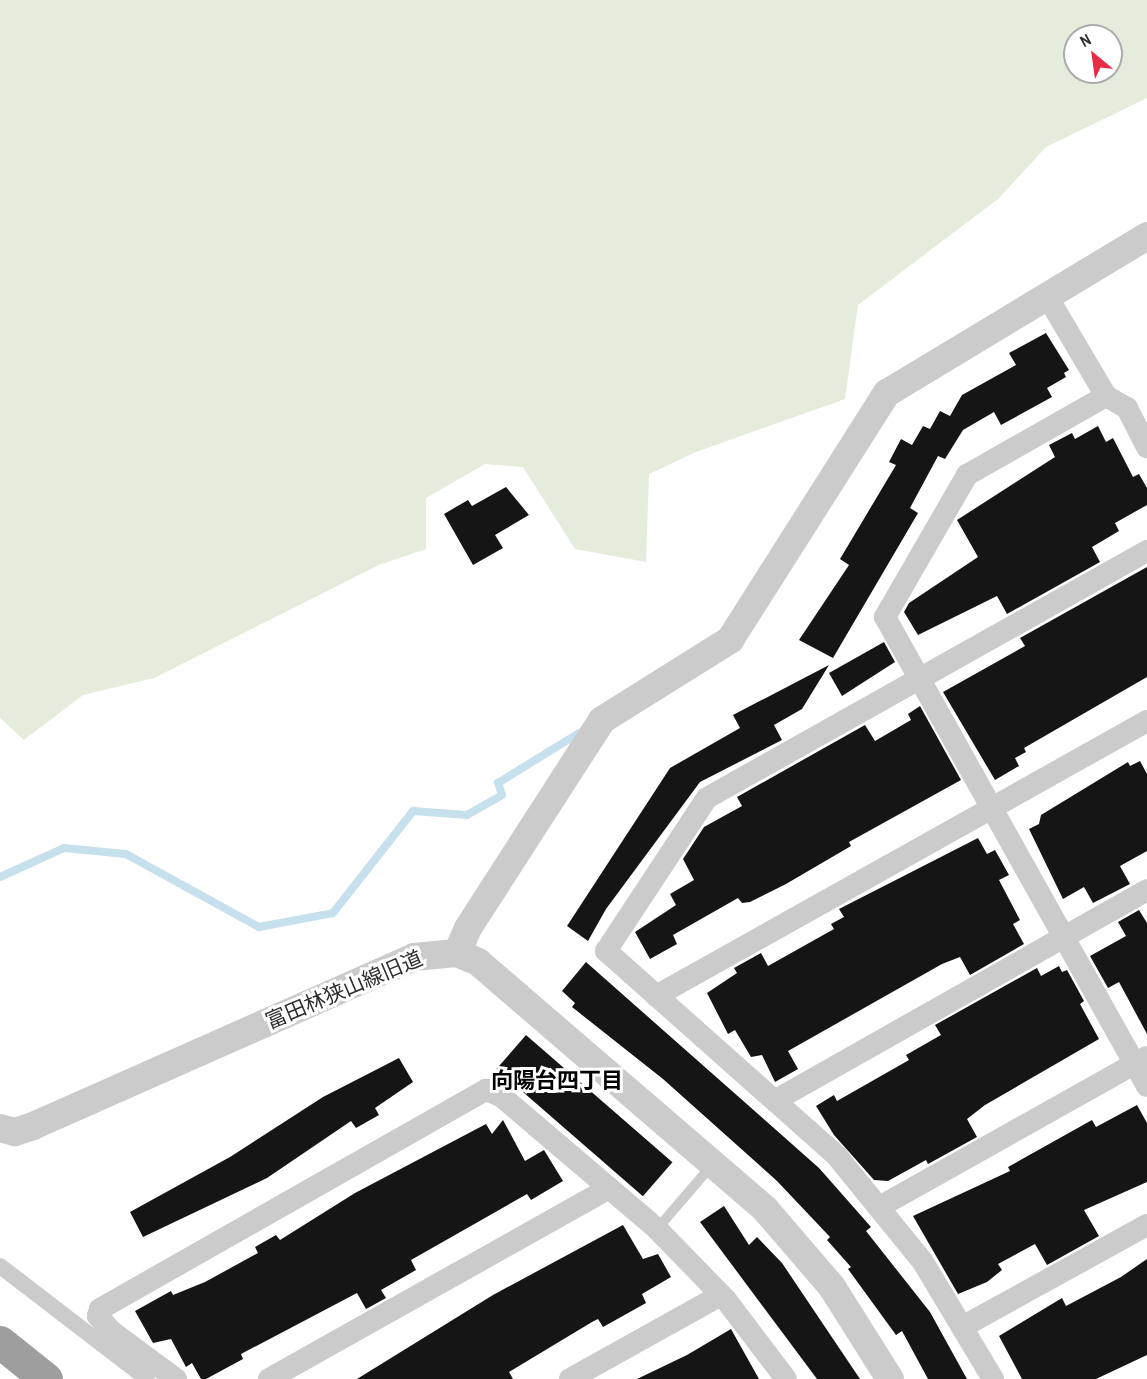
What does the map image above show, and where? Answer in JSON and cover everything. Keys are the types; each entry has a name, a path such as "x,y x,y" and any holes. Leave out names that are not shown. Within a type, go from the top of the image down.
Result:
{"highway":[{"path":"0,1342 46,1379"}],"street":[{"path":"890,1379 862,1330 799,1245 714,1163 478,962 458,953 468,928 602,720 730,640 887,393 1147,236"},
{"path":"1047,296 1106,396 1127,408 1147,447"},
{"path":"1106,396 967,476 885,617 1064,937 1141,1060 1147,1086"},
{"path":"993,1379 964,1326 880,1206 776,1100 606,951 707,798 1147,551"},
{"path":"656,996 1147,721"},
{"path":"776,1100 1147,890"},
{"name":"富田林狭山線旧道","path":"0,1128 15,1132 33,1126 414,957 458,953"},
{"path":"880,1206 1141,1060"},
{"path":"176,1379 111,1331 98,1316 100,1309 486,1090 501,1096 657,1229 721,1295 786,1379"},
{"path":"269,1379 609,1188"},
{"path":"964,1326 1147,1225"},
{"path":"0,1266 147,1379"},
{"path":"570,1379 721,1295"}],"lane":[{"path":"657,1229 714,1163"}],"green space":[{"path":"0,0 1147,0 1147,98 1046,147 998,199 858,305 845,399 696,452 649,474 646,562 575,549 523,467 485,464 426,498 426,549 379,565 154,678 83,695 24,740 0,718"}],"building":[{"path":"1046,333 1069,370 1064,373 1066,377 1047,388 1052,397 1001,425 994,412 963,430 945,459 938,456 910,508 918,513 833,658 799,640 849,565 840,559 896,465 889,462 901,439 912,445 923,426 930,429 940,411 950,416 962,395 1016,365 1009,353"},
{"path":"1098,426 1106,442 1113,438 1133,477 1139,474 1147,488 1147,505 1115,523 1119,531 1092,547 1100,562 1007,614 997,596 918,635 904,612 909,603 978,557 957,520 1055,457 1049,445 1072,433 1075,439"},
{"path":"506,487 529,515 495,535 503,548 473,565 444,514 468,500 472,506"},
{"path":"1147,567 1147,677 1024,748 1026,752 1015,758 1019,766 995,780 943,692 1025,646 1020,638"},
{"path":"884,642 895,662 842,696 829,673"},
{"path":"829,665 802,709 774,725 782,740 700,782 606,909 588,941 567,926 670,768 740,728 733,715"},
{"path":"920,706 961,780 849,842 851,846 786,884 750,902 742,903 738,898 673,935 677,944 650,959 635,932 676,905 670,894 694,880 683,859 704,827 742,806 737,797 865,725 875,741 911,720 908,714"},
{"path":"1140,761 1147,774 1147,851 1120,866 1130,884 1093,903 1084,887 1063,899 1029,829 1039,824 1041,815 1128,762 1130,766"},
{"path":"978,838 987,854 995,850 1009,875 999,880 1020,920 1013,924 1024,944 970,975 960,957 942,964 788,1051 798,1069 775,1082 762,1055 751,1057 735,1030 728,1034 707,993 737,973 734,968 761,953 768,966 834,929 831,924 844,917 839,909"},
{"path":"1139,910 1147,923 1147,1034 1119,982 1108,988 1090,956 1126,936 1118,922"},
{"path":"586,962 819,1168 871,1227 866,1231 930,1312 967,1379 928,1379 902,1331 896,1335 848,1269 851,1267 827,1240 830,1237 777,1181 663,1079 572,1007 575,1003 562,991"},
{"path":"1059,966 1062,972 1067,970 1084,1001 1080,1004 1099,1039 985,1105 967,1119 977,1137 928,1164 926,1160 888,1181 874,1180 834,1135 816,1106 834,1095 837,1101 909,1060 906,1055 941,1035 935,1025 1037,968 1041,976"},
{"path":"526,1035 672,1162 643,1196 496,1069"},
{"path":"399,1058 413,1082 375,1108 379,1115 356,1128 351,1121 267,1178 143,1237 130,1212 230,1157 323,1097"},
{"path":"1137,1105 1147,1123 1147,1182 1084,1210 1099,1236 1047,1265 1035,1244 998,1264 1002,1270 987,1282 958,1294 913,1216 1010,1171 1008,1167 1092,1120 1096,1127"},
{"path":"503,1120 525,1161 544,1150 563,1181 531,1200 527,1194 411,1260 416,1270 381,1290 386,1298 366,1309 357,1293 241,1354 243,1359 206,1379 201,1379 192,1363 186,1367 171,1339 153,1343 135,1311 171,1291 173,1295 205,1282 258,1253 255,1247 276,1235 280,1240 355,1193 486,1124 492,1134"},
{"path":"724,1206 749,1245 757,1237 782,1263 860,1379 817,1379 700,1222"},
{"path":"623,1225 643,1259 658,1254 671,1277 642,1294 646,1303 603,1327 598,1319 592,1322 509,1372 513,1379 357,1379 493,1295"},
{"path":"1147,1259 1147,1355 1096,1379 1022,1379 999,1336 1062,1298 1066,1306 1121,1277"},
{"path":"731,1329 759,1379 637,1379 687,1355"}],"waterway":[{"path":"0,877 64,848 126,854 259,927 333,913 413,811 467,815 502,795 498,783 579,733"}],"district":[{"name":"向陽台四丁目","path":"557,1081"}]}
